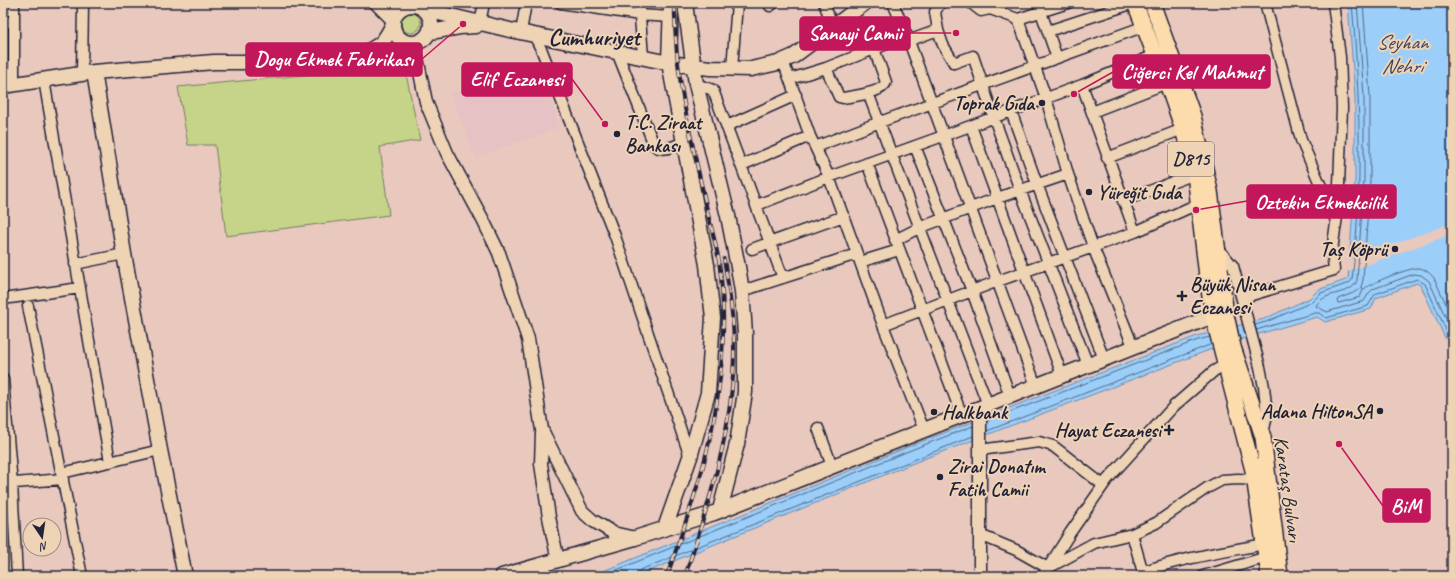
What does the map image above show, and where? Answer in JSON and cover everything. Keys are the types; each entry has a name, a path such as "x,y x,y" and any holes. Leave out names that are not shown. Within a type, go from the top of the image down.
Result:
{"main road":[{"path":"377,3 393,22 394,30 400,38 412,43"},
{"path":"686,3 696,84 728,216 742,291 745,334 745,392 737,444 720,510"},
{"path":"352,60 378,46 386,39 400,9 407,4 416,5 426,10 480,23 669,63 693,67 751,69 778,64 794,56 865,3"},
{"name":"D815","path":"1135,3 1154,55 1167,83 1183,129 1196,174 1207,276 1218,318"},
{"name":"D815","path":"1152,3 1193,116 1210,191 1215,219 1218,318"},
{"path":"8,86 88,73 214,62 313,62 352,60 400,53 412,43 426,38 430,32 431,21 426,10"},
{"path":"665,528 690,457 708,393 714,318 707,265 683,144 669,63 671,10"},
{"path":"430,32 472,26 522,32"},
{"path":"88,73 185,576"},
{"path":"502,576 634,538 720,510 924,430 983,409 1010,396 1133,346 1218,318"},
{"name":"Karataş Bulvarı","path":"1218,318 1255,480 1269,576"},
{"name":"Karataş Bulvarı","path":"1227,354 1263,437 1280,576"}],"street":[{"path":"8,86 14,22 14,3"},
{"path":"83,3 88,73"},
{"path":"480,23 484,3"},
{"path":"526,3 522,32 542,51 615,236 690,457"},
{"path":"560,3 594,6 640,14 671,10"},
{"path":"639,3 643,57"},
{"path":"732,68 737,3"},
{"path":"824,3 833,27"},
{"path":"893,3 908,38 1036,386"},
{"path":"940,3 935,12 938,30 943,45 954,63 973,56 1020,190 1088,365"},
{"path":"971,3 981,11 992,6 1018,19 1068,3"},
{"path":"1048,31 1135,3"},
{"path":"1265,3 1301,140 1336,222"},
{"path":"1242,298 1334,270 1332,250 1336,222 1340,169 1342,108 1340,57 1332,3"},
{"path":"1041,12 1057,58"},
{"path":"1018,19 1046,98 1068,174 1093,247 1133,346"},
{"path":"3,22 14,22"},
{"path":"815,147 1144,26"},
{"path":"790,79 826,68 874,49 938,30"},
{"path":"412,43 426,102 447,153 499,253 528,339 542,430 541,464 549,517 558,561"},
{"path":"826,68 839,97 843,98 868,93 882,88 885,86 886,82 874,49"},
{"path":"617,52 654,145 662,150 683,144"},
{"path":"757,206 829,177 1082,85 1154,55"},
{"path":"783,61 810,136 829,177 844,216 883,325 924,430"},
{"path":"44,80 110,462"},
{"path":"1092,112 1167,83"},
{"path":"696,84 713,90 783,278"},
{"path":"1082,85 1135,232"},
{"path":"868,93 947,301 983,409 980,448 980,576"},
{"path":"727,126 796,95"},
{"path":"1011,111 1037,184 1104,359"},
{"path":"971,126 1062,375"},
{"path":"1108,158 1183,129"},
{"path":"742,165 810,136"},
{"path":"915,146 972,291 1010,396"},
{"path":"867,163 962,416"},
{"path":"742,291 783,278 859,258 897,245 919,228 944,220 997,198 1068,174"},
{"path":"1123,201 1196,174"},
{"path":"883,325 923,311 998,281 1135,232 1200,203"},
{"path":"752,249 844,216"},
{"path":"1216,246 1234,266 1252,337 1264,387 1267,414 1263,437"},
{"path":"75,264 124,254"},
{"path":"3,299 80,288"},
{"path":"28,306 82,576"},
{"path":"1046,572 1070,533 1103,485 1174,406 1214,371 1227,354"},
{"path":"3,379 7,484 17,576"},
{"path":"818,428 832,466"},
{"path":"542,430 582,511 612,534 634,538"},
{"path":"980,448 1039,442 1053,446 1103,485"},
{"path":"7,484 63,476 110,462 160,450"},
{"path":"1046,572 1094,543 1132,534 1156,523 1207,488 1222,480 1255,480"},
{"path":"1132,534 1143,574 1168,563 1199,556 1266,550"},
{"path":"980,535 1016,550 1046,572"},
{"path":"1203,576 1266,550"}],"shaded area":[{"path":"539,65 560,127 476,158 450,94"}],"green space":[{"path":"411,13 418,16 421,23 418,30 411,33 404,30 401,23 404,16"},
{"path":"401,66 406,74 420,140 380,147 389,215 226,236 215,145 188,145 178,87"}],"water":[{"name":"Seyhan Nehri","path":"1348,3 1452,3 1452,353 1421,286 1417,283 1376,298 1371,309 1325,322 1317,317 1225,344 921,460 637,576 591,576 915,444 1197,336 1264,319 1310,298 1318,290 1348,279 1355,180 1355,97"}],"pier":[{"name":"Taș Köprü","path":"1452,223 1452,234 1347,272 1348,260"}],"railway":[{"path":"667,576 694,497 709,444 718,392 723,340 722,288 719,261 685,109 677,56 675,3"},
{"path":"685,576 711,493 725,436 730,407 733,378 734,338 731,304 724,259"}],"place":[{"name":"Dogu Ekmek Fabrikası","path":"463,24"},
{"name":"Sanayi Camii","path":"956,33"},
{"name":"Ciğerci Kel Mahmut","path":"1074,94"},
{"name":"Toprak Gıda","path":"1042,103"},
{"name":"Elif Eczanesi","path":"605,124"},
{"name":"T.C. Ziraat Bankası","path":"617,134"},
{"name":"Yüreğit Gıda","path":"1089,192"},
{"name":"Oztekin Ekmekcilik","path":"1196,210"},
{"name":"Taș Köprü","path":"1395,249"},
{"name":"Büyük Nisan Eczanesi","path":"1182,296"},
{"name":"Adana HiltonSA","path":"1380,411"},
{"name":"Halkbank","path":"934,412"},
{"name":"Hayat Eczanesi","path":"1169,430"},
{"name":"BiM","path":"1339,444"},
{"name":"Zirai Donatım Fatih Camii","path":"940,477"}],"district":[{"name":"Cumhuriyet","path":"594,37"}]}
